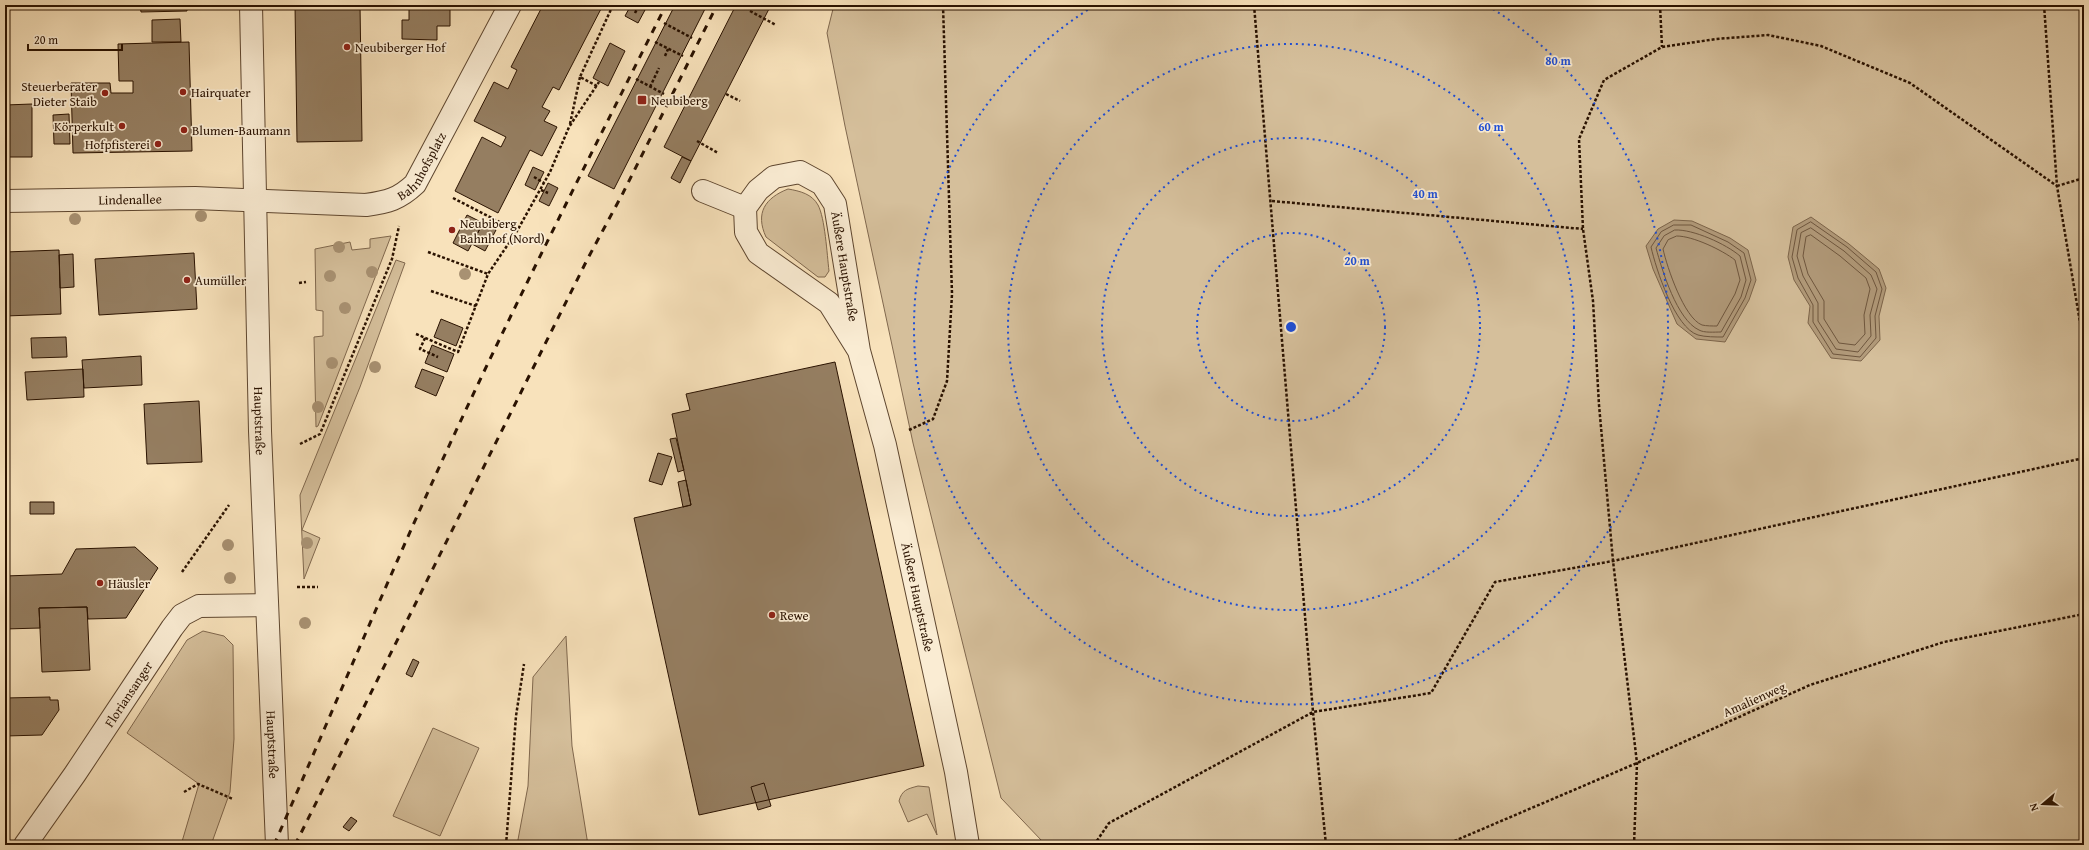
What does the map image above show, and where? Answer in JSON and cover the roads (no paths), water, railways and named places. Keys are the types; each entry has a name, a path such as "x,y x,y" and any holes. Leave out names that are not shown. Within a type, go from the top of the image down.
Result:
{"street":[{"name":"Hauptstraße","path":"250,5 260,431 277,841"},
{"name":"Bahnhofsplatz","path":"255,201 366,205 383,203 402,196 415,184 510,5"},
{"name":"Äußere Hauptstraße","path":"859,351 829,303 758,253 746,232 746,208 758,190 774,177 800,172 822,184 835,204 859,351 885,445 956,772 968,845"},
{"path":"703,191 746,208"},
{"name":"Lindenallee","path":"5,201 196,198 255,201"},
{"name":"Floriansanger","path":"25,845 75,774 182,615 199,606 267,605"}],"water":[{"path":"1811,217 1849,244 1879,269 1886,288 1879,316 1880,340 1861,361 1831,358 1808,323 1810,306 1794,280 1788,257 1793,227"},
{"path":"1674,220 1692,221 1730,238 1748,250 1756,280 1749,300 1725,342 1696,339 1677,324 1653,269 1646,246 1658,229"}],"railway":[{"path":"274,845 420,509 469,403 580,175 666,5"},
{"path":"295,845 587,260 623,193 717,5"}],"place":[{"name":"Neubiberger Hof","path":"347,47"},
{"name":"Hairquater","path":"183,92"},
{"name":"Steuerberater Dieter Staib","path":"105,93"},
{"name":"Neubiberg","path":"642,100"},
{"name":"Körperkult","path":"122,126"},
{"name":"Blumen-Baumann","path":"184,130"},
{"name":"Hofpfisterei","path":"158,144"},
{"name":"Neubiberg Bahnhof (Nord)","path":"452,230"},
{"name":"Aumüller","path":"187,280"},
{"name":"Häusler","path":"100,583"},
{"name":"Rewe","path":"772,615"}]}
